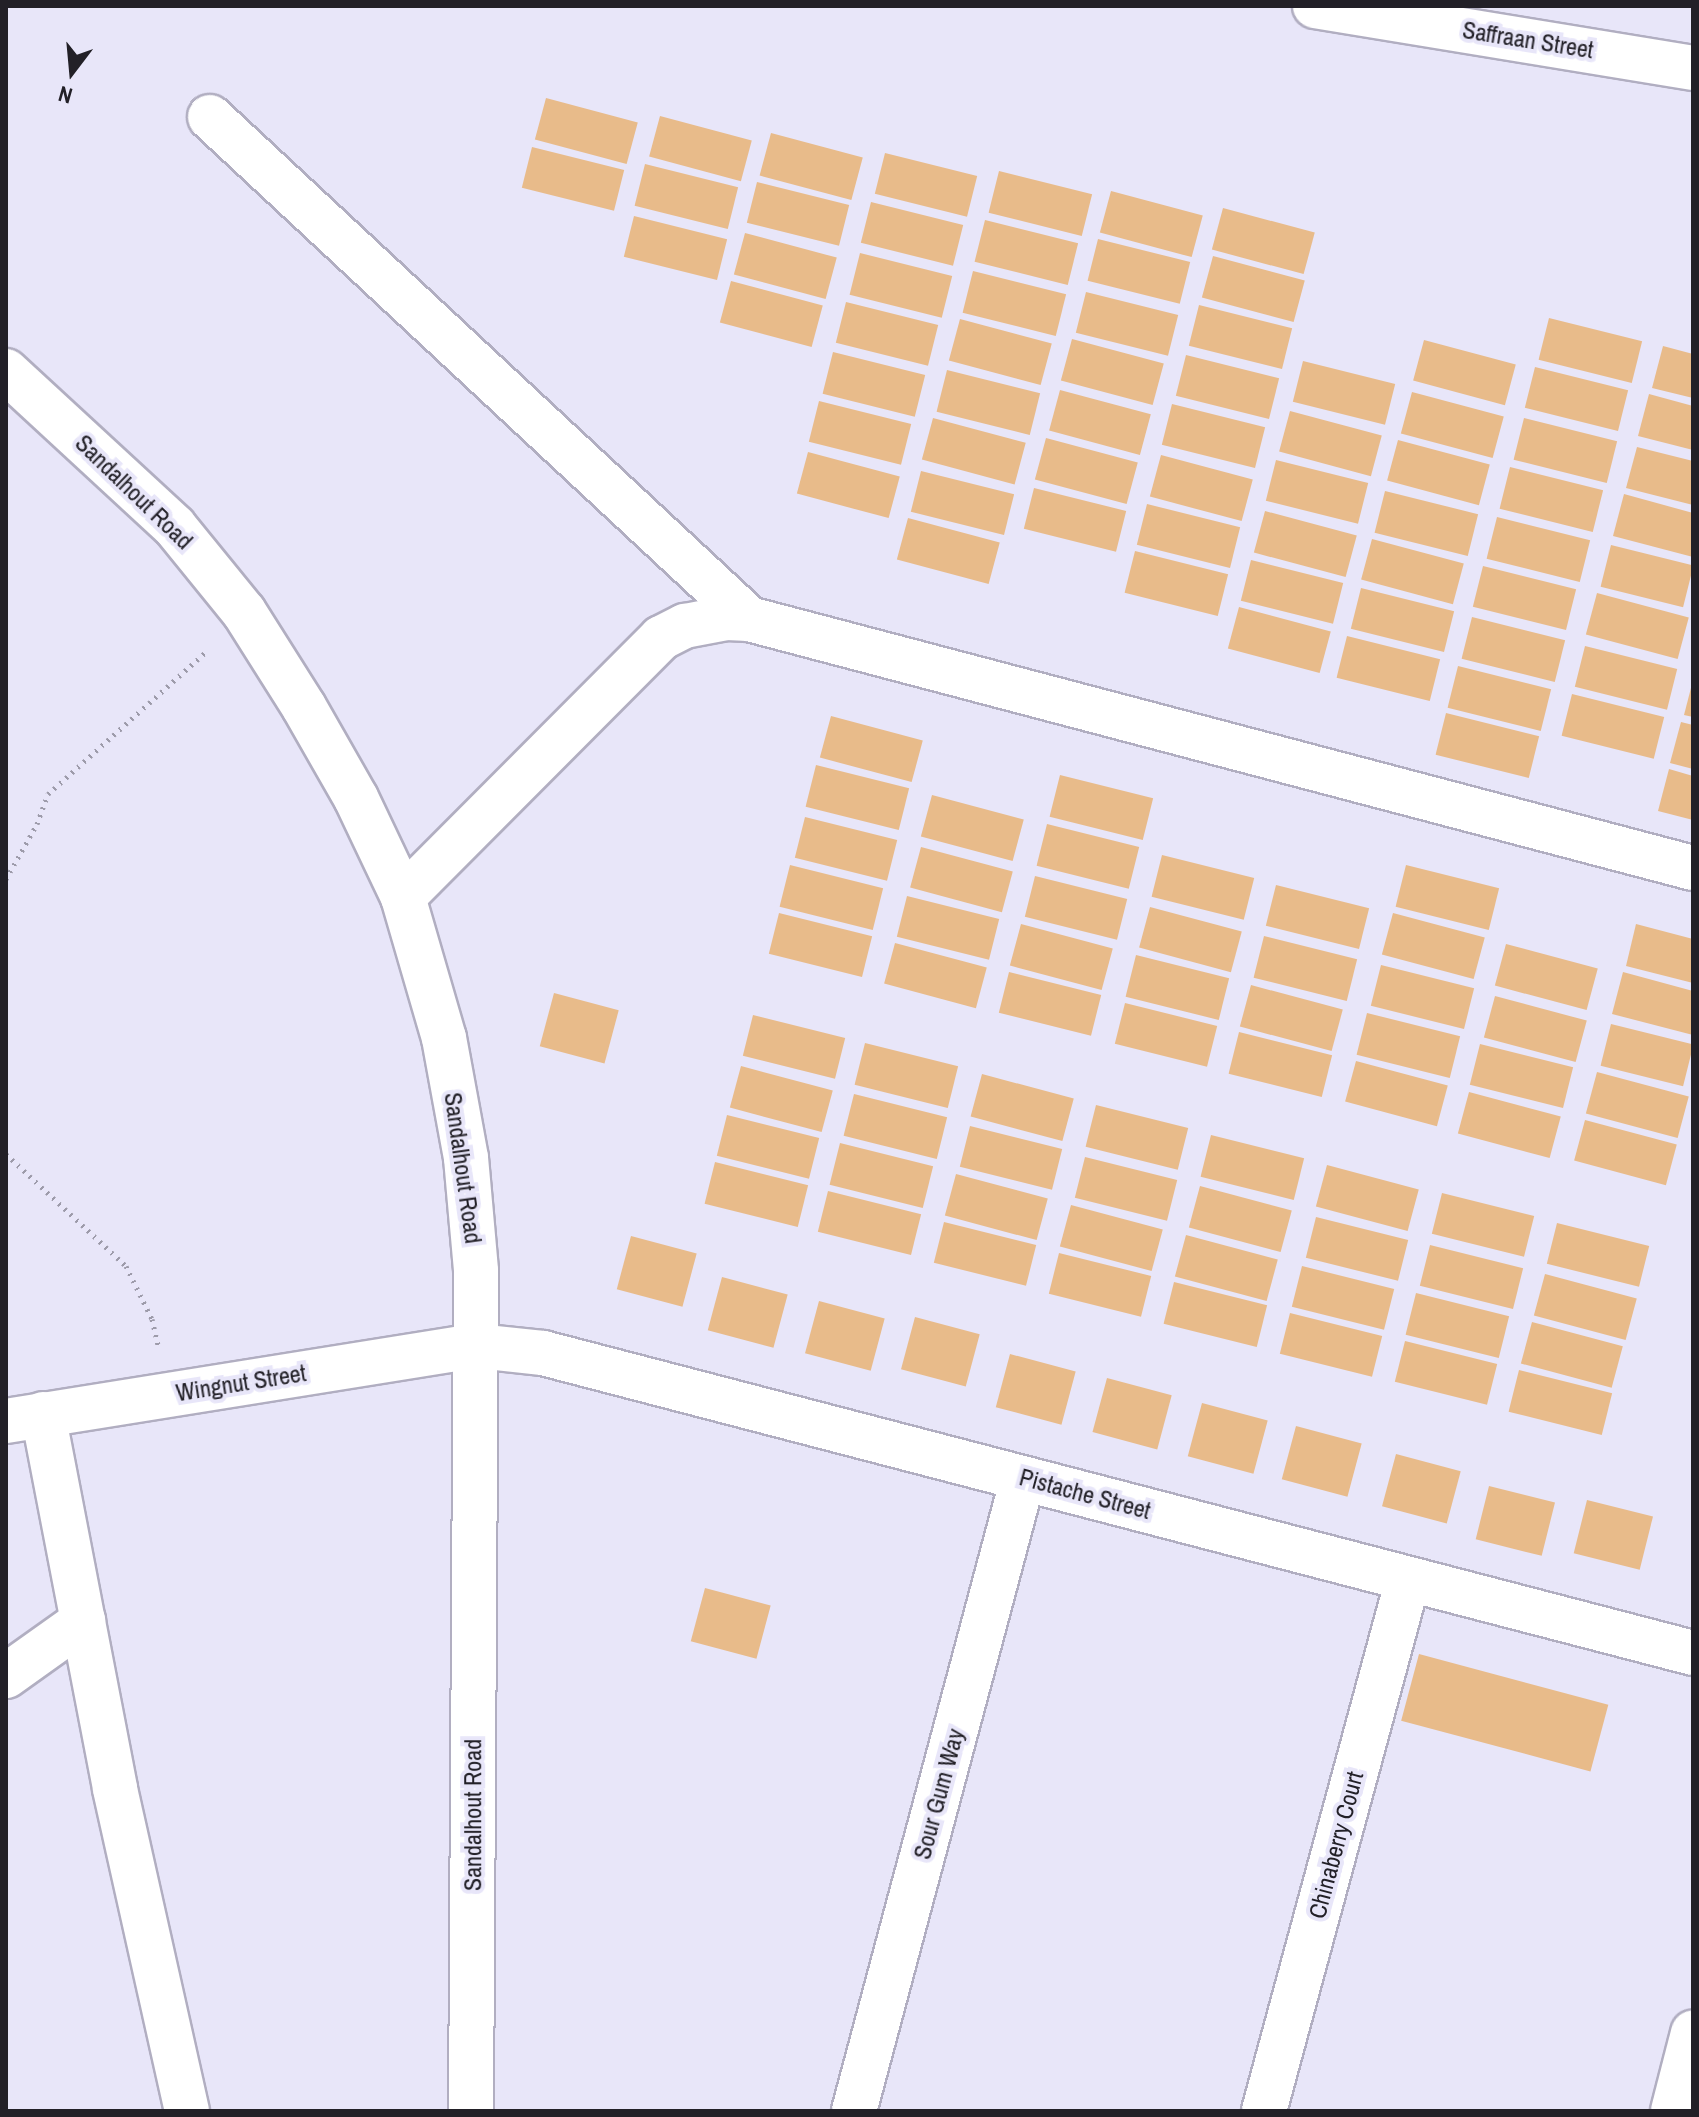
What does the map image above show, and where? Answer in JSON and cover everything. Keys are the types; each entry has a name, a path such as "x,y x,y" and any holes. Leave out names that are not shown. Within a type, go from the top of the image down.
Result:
{"street":[{"name":"Saffraan Street","path":"1315,6 1514,21 1693,68"},
{"path":"210,117 749,619"},
{"name":"Sandalhout Road","path":"6,371 174,526 244,612 341,772 403,897 444,1038 466,1158 476,1271 471,2111"},
{"path":"403,897 661,638 705,620 749,619 1693,868"},
{"name":"Wingnut Street","path":"25,1418 476,1346"},
{"name":"Pistache Street","path":"476,1346 543,1353 1693,1653"},
{"path":"25,1418 83,1621 115,1789 187,2111"},
{"name":"Sour Gum Way","path":"854,2111 1023,1478"},
{"name":"Chinaberry Court","path":"1264,2111 1408,1579"},
{"path":"6,1676 83,1621"},
{"path":"1673,2111 1693,2033"}],"path":[{"path":"6,879 37,824 48,794 194,666 244,612"},
{"path":"6,1154 126,1266 152,1319 168,1395"}],"building":[{"path":"546,98 638,123 627,164 535,140"},
{"path":"660,116 752,141 741,181 649,157"},
{"path":"771,133 863,158 851,200 760,176"},
{"path":"532,147 624,170 614,211 522,188"},
{"path":"885,153 977,176 967,217 875,194"},
{"path":"645,164 738,187 728,229 635,206"},
{"path":"999,171 1092,194 1082,236 989,213"},
{"path":"757,182 849,205 839,246 747,223"},
{"path":"1111,191 1203,216 1192,257 1100,233"},
{"path":"871,202 963,225 953,266 861,243"},
{"path":"1223,208 1315,233 1304,274 1212,250"},
{"path":"634,216 727,239 717,280 624,257"},
{"path":"985,220 1078,243 1068,285 975,262"},
{"path":"745,233 837,258 826,299 734,275"},
{"path":"1098,239 1190,262 1180,304 1088,281"},
{"path":"860,253 952,276 942,318 850,295"},
{"path":"1213,256 1305,281 1294,322 1202,298"},
{"path":"973,271 1066,294 1056,336 963,313"},
{"path":"731,281 823,306 812,347 720,323"},
{"path":"1086,292 1178,315 1168,356 1076,333"},
{"path":"846,302 938,325 928,366 836,343"},
{"path":"1199,305 1292,328 1282,369 1189,346"},
{"path":"1549,318 1642,341 1632,383 1539,360"},
{"path":"960,319 1052,344 1041,385 949,361"},
{"path":"1072,339 1164,364 1153,405 1061,381"},
{"path":"1424,340 1516,365 1505,405 1413,381"},
{"path":"1663,346 1693,354 1693,398 1652,388"},
{"path":"833,352 925,375 915,417 823,394"},
{"path":"1186,355 1279,378 1269,419 1176,396"},
{"path":"1303,361 1395,384 1385,425 1293,402"},
{"path":"1535,367 1628,390 1618,431 1525,408"},
{"path":"947,370 1040,393 1030,435 937,412"},
{"path":"1060,390 1151,414 1140,455 1049,431"},
{"path":"1412,392 1504,417 1493,458 1401,434"},
{"path":"1649,394 1693,406 1693,450 1638,436"},
{"path":"819,401 911,424 901,465 809,442"},
{"path":"1172,404 1265,427 1255,468 1162,445"},
{"path":"1290,411 1382,436 1371,476 1279,452"},
{"path":"933,418 1026,443 1015,484 922,460"},
{"path":"1524,418 1617,441 1607,483 1514,460"},
{"path":"1046,438 1138,463 1127,504 1035,480"},
{"path":"1398,440 1490,465 1479,505 1387,481"},
{"path":"1637,447 1693,461 1693,505 1626,488"},
{"path":"808,452 900,477 889,518 797,494"},
{"path":"1161,455 1253,480 1242,521 1150,497"},
{"path":"1276,460 1368,483 1358,524 1266,501"},
{"path":"1510,467 1603,490 1593,532 1500,509"},
{"path":"921,471 1014,494 1004,535 911,512"},
{"path":"1034,488 1126,511 1116,552 1024,529"},
{"path":"1385,491 1478,514 1468,556 1375,533"},
{"path":"1624,494 1693,513 1693,557 1613,536"},
{"path":"1147,504 1240,527 1230,568 1137,545"},
{"path":"1265,511 1357,536 1346,577 1254,553"},
{"path":"1497,517 1590,540 1580,582 1487,559"},
{"path":"908,518 1000,543 989,584 897,560"},
{"path":"1372,539 1464,564 1453,604 1361,580"},
{"path":"1611,545 1693,565 1683,607 1601,587"},
{"path":"1135,551 1228,574 1218,616 1125,593"},
{"path":"1251,560 1343,583 1333,624 1241,601"},
{"path":"1483,566 1576,589 1566,630 1473,607"},
{"path":"1361,588 1454,611 1444,652 1351,629"},
{"path":"1597,593 1689,618 1678,659 1586,635"},
{"path":"1239,607 1331,632 1320,673 1228,649"},
{"path":"1472,617 1565,640 1555,682 1462,659"},
{"path":"1347,636 1440,659 1430,701 1337,678"},
{"path":"1585,646 1677,669 1667,710 1575,687"},
{"path":"1458,666 1551,689 1541,731 1448,708"},
{"path":"1693,684 1693,717 1684,715"},
{"path":"1572,694 1664,717 1654,759 1562,736"},
{"path":"1446,713 1539,736 1529,778 1436,755"},
{"path":"831,716 923,741 912,782 820,758"},
{"path":"1681,722 1693,725 1693,769 1670,763"},
{"path":"816,765 909,788 899,830 806,807"},
{"path":"1669,769 1693,776 1693,820 1658,811"},
{"path":"1060,775 1153,798 1143,840 1050,817"},
{"path":"932,795 1024,820 1013,861 921,837"},
{"path":"805,817 897,840 887,881 795,858"},
{"path":"1047,824 1139,847 1129,889 1037,866"},
{"path":"921,847 1013,872 1002,912 910,888"},
{"path":"1162,855 1254,878 1244,920 1152,897"},
{"path":"790,865 883,888 873,930 780,907"},
{"path":"1406,865 1499,888 1489,930 1396,907"},
{"path":"1035,876 1127,899 1117,940 1025,917"},
{"path":"1276,885 1369,908 1359,949 1266,926"},
{"path":"907,896 999,919 989,960 897,937"},
{"path":"1150,907 1242,932 1231,972 1139,948"},
{"path":"779,913 872,936 862,977 769,954"},
{"path":"1393,913 1485,938 1474,979 1382,955"},
{"path":"1021,924 1113,949 1102,990 1010,966"},
{"path":"1636,924 1693,939 1693,983 1626,966"},
{"path":"1264,936 1357,959 1347,1001 1254,978"},
{"path":"895,943 987,968 976,1008 884,984"},
{"path":"1506,944 1598,969 1587,1010 1495,986"},
{"path":"1136,955 1229,978 1219,1020 1126,997"},
{"path":"1381,965 1474,988 1464,1029 1371,1006"},
{"path":"1009,972 1101,995 1091,1036 999,1013"},
{"path":"1623,972 1693,991 1693,1035 1612,1014"},
{"path":"1251,985 1343,1010 1332,1051 1240,1027"},
{"path":"554,993 619,1010 604,1063 540,1046"},
{"path":"1495,996 1587,1021 1576,1062 1484,1038"},
{"path":"1125,1003 1217,1026 1207,1067 1115,1044"},
{"path":"1367,1013 1460,1036 1450,1078 1357,1055"},
{"path":"753,1015 845,1038 835,1079 743,1056"},
{"path":"1611,1024 1693,1044 1683,1086 1601,1066"},
{"path":"1239,1032 1332,1055 1322,1097 1229,1074"},
{"path":"865,1043 958,1066 948,1108 855,1085"},
{"path":"1480,1044 1573,1067 1563,1108 1470,1085"},
{"path":"1356,1061 1448,1086 1437,1126 1345,1102"},
{"path":"741,1066 833,1091 822,1132 730,1108"},
{"path":"1597,1072 1689,1097 1678,1138 1586,1114"},
{"path":"982,1074 1074,1099 1062,1141 971,1117"},
{"path":"1469,1092 1561,1117 1550,1158 1458,1134"},
{"path":"854,1094 947,1117 937,1159 844,1136"},
{"path":"1096,1105 1188,1128 1178,1170 1086,1147"},
{"path":"727,1115 819,1138 809,1179 717,1156"},
{"path":"1585,1120 1677,1145 1666,1185 1574,1161"},
{"path":"970,1126 1062,1149 1052,1190 960,1167"},
{"path":"1211,1135 1304,1158 1294,1200 1201,1177"},
{"path":"840,1143 933,1166 923,1208 830,1185"},
{"path":"1085,1157 1177,1180 1167,1221 1075,1198"},
{"path":"715,1162 808,1185 798,1227 705,1204"},
{"path":"1327,1165 1419,1190 1408,1231 1316,1207"},
{"path":"956,1174 1048,1199 1037,1240 945,1216"},
{"path":"1200,1186 1292,1211 1281,1252 1189,1228"},
{"path":"828,1191 921,1214 911,1255 818,1232"},
{"path":"1442,1193 1534,1216 1524,1257 1432,1234"},
{"path":"1071,1205 1163,1230 1152,1271 1060,1247"},
{"path":"1316,1217 1408,1240 1398,1281 1306,1258"},
{"path":"944,1222 1036,1245 1026,1286 934,1263"},
{"path":"1557,1223 1649,1246 1639,1287 1547,1264"},
{"path":"1186,1235 1278,1260 1267,1301 1175,1277"},
{"path":"631,1236 697,1254 682,1307 617,1289"},
{"path":"1430,1245 1523,1268 1513,1309 1420,1286"},
{"path":"1059,1253 1151,1276 1141,1317 1049,1294"},
{"path":"1302,1266 1394,1289 1384,1330 1292,1307"},
{"path":"1545,1274 1637,1299 1626,1340 1534,1316"},
{"path":"722,1277 788,1295 773,1348 708,1330"},
{"path":"1174,1282 1267,1305 1257,1347 1164,1324"},
{"path":"1416,1293 1509,1316 1499,1358 1406,1335"},
{"path":"819,1301 885,1319 871,1371 805,1353"},
{"path":"1290,1313 1382,1336 1372,1377 1280,1354"},
{"path":"915,1317 980,1334 966,1387 901,1369"},
{"path":"1532,1322 1623,1346 1612,1388 1521,1364"},
{"path":"1405,1341 1497,1364 1487,1405 1395,1382"},
{"path":"1010,1354 1076,1372 1061,1425 996,1407"},
{"path":"1519,1370 1612,1393 1602,1435 1509,1412"},
{"path":"1107,1378 1172,1395 1157,1449 1093,1432"},
{"path":"1202,1403 1268,1421 1253,1474 1188,1456"},
{"path":"1296,1426 1362,1444 1347,1497 1282,1479"},
{"path":"1396,1454 1461,1471 1447,1524 1382,1506"},
{"path":"1489,1486 1555,1502 1542,1556 1476,1539"},
{"path":"1587,1500 1653,1516 1640,1570 1574,1553"},
{"path":"705,1588 771,1606 756,1659 691,1641"},
{"path":"1419,1654 1608,1705 1590,1771 1401,1721"}]}
